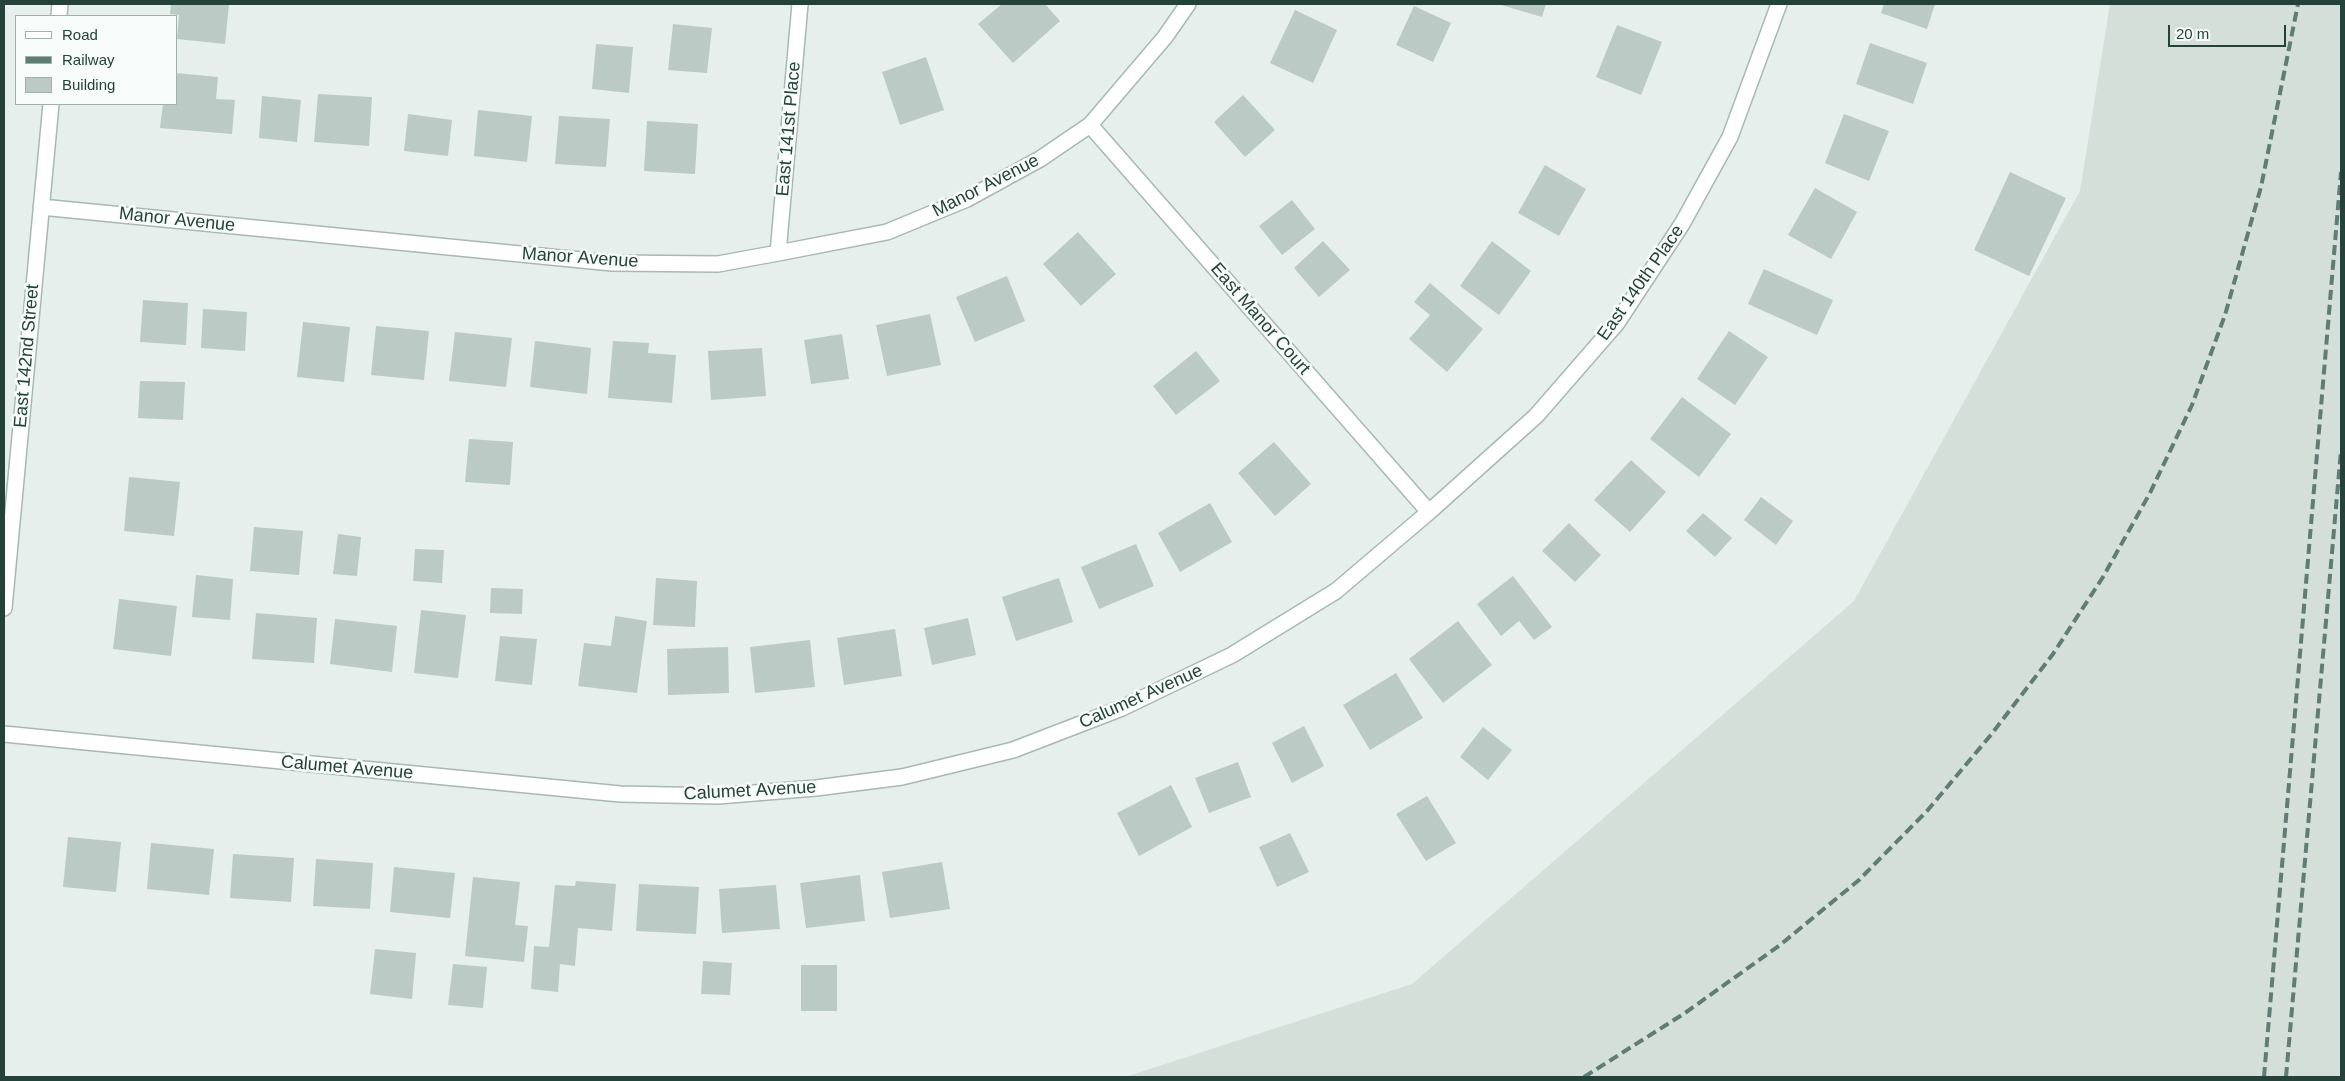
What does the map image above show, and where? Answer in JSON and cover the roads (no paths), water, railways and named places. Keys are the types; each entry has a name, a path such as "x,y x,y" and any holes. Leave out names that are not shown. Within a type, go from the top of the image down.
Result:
{"street":[{"name":"East 141st Place","path":"778,253 800,4"},
{"name":"Manor Avenue","path":"41,206 612,263 718,264 887,232 967,199 1040,159 1090,125 1165,37 1188,4"},
{"name":"East 140th Place","path":"1429,512 1536,416 1617,323 1682,224 1730,137 1779,4"},
{"name":"East 142nd Street","path":"4,608 51,105"},
{"name":"East Manor Court","path":"1090,125 1429,512"},
{"name":"Calumet Avenue","path":"4,734 620,794 718,796 816,788 902,776 1013,750 1122,708 1232,655 1336,591 1429,512"}],"railway":[{"path":"1584,1077 1685,1013 1780,945 1859,880 1927,811 1990,736 2053,654 2103,577 2150,493 2192,405 2225,315 2261,187 2298,4"},
{"path":"2264,1077 2341,172"},
{"path":"2286,1077 2341,450"}]}
